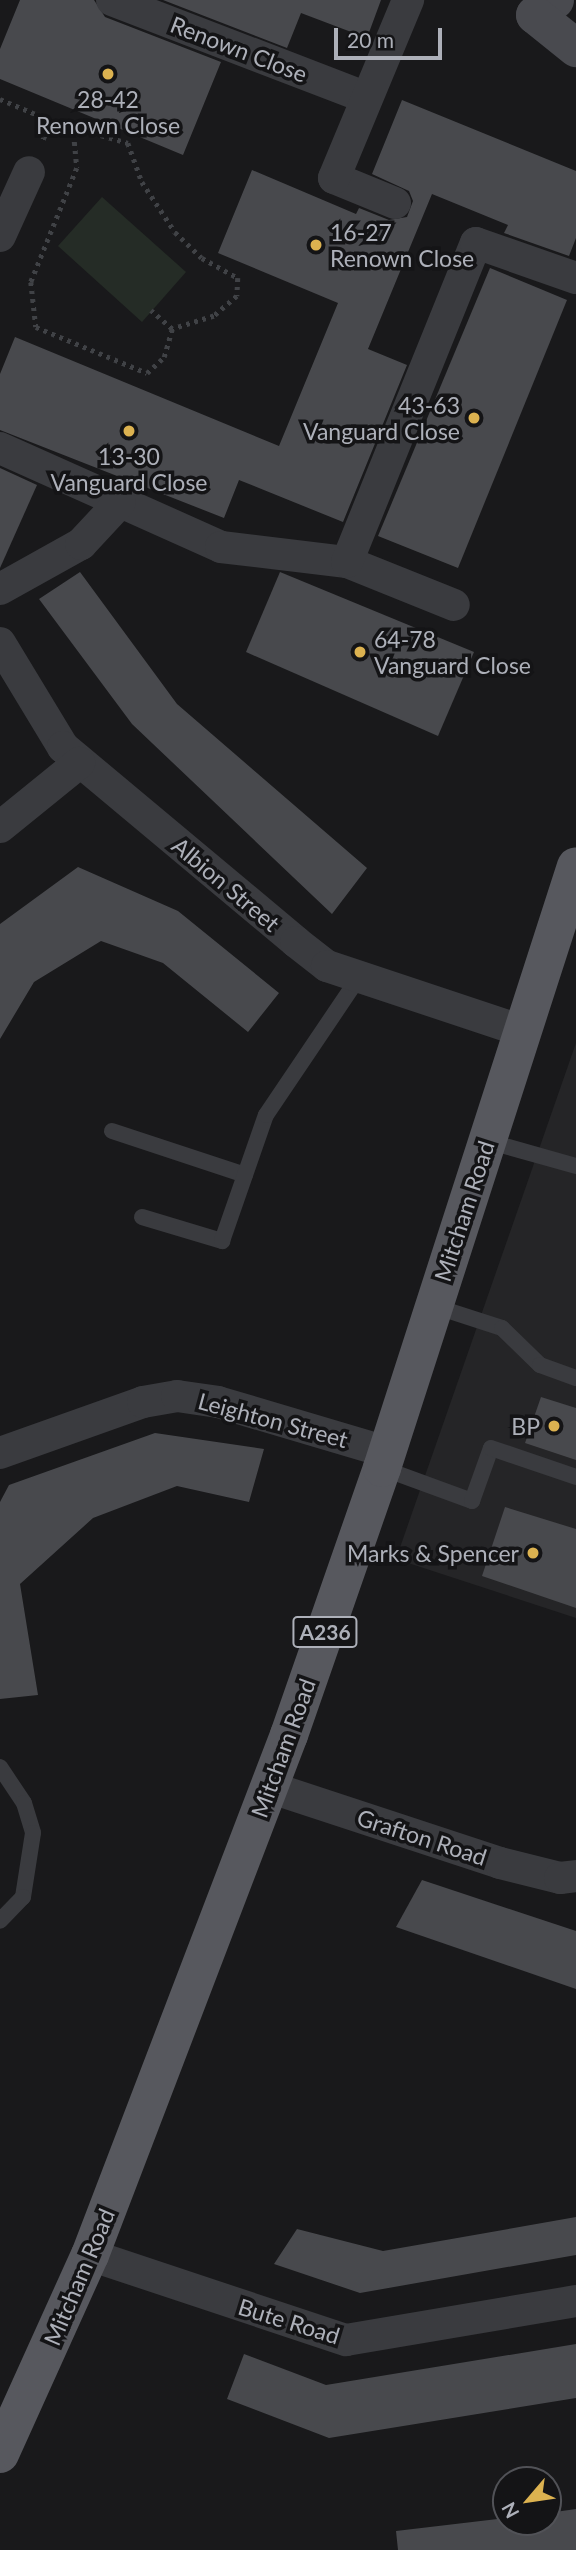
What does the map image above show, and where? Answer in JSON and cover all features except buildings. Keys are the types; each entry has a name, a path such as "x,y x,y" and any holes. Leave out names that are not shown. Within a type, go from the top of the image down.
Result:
{"main road":[{"name":"Mitcham Road","path":"0,2454 90,2255 269,1787 385,1460 522,1031 566,930 576,866"}],"street":[{"name":"Renown Close","path":"112,0 367,98"},
{"path":"396,204 334,178 408,0"},
{"path":"538,5 576,48"},
{"path":"0,236 29,172"},
{"path":"347,562 476,243 576,278"},
{"path":"0,448 221,547 347,562 454,605"},
{"path":"0,589 81,544 120,502"},
{"name":"Albion Street","path":"0,643 59,741 79,763 296,942 327,965 522,1031"},
{"path":"0,827 79,763"},
{"name":"Leighton Street","path":"0,1453 143,1402 177,1396 218,1402 385,1460"},
{"name":"Grafton Road","path":"269,1787 500,1863 560,1878 576,1876"},
{"name":"Bute Road","path":"90,2255 346,2340 576,2301"}],"lane":[{"path":"142,1217 222,1241 266,1115 359,977"},
{"path":"112,1130 245,1175"},
{"path":"487,1141 576,1166"},
{"path":"434,1306 502,1328 540,1365 576,1378"},
{"path":"385,1460 472,1501 491,1448 576,1477"},
{"path":"0,1767 24,1803 33,1833 23,1897 0,1921"}],"path":[{"path":"0,99 52,121 128,143 142,182 175,232 202,258 238,278 237,296 214,316 173,329"},
{"path":"29,172 52,121"},
{"path":"73,125 77,168 31,282 36,327 147,373 164,357 173,329"},
{"path":"151,311 173,329"}],"shaded area":[{"path":"102,197 186,272 142,322 58,246"},
{"path":"576,1043 576,1618 396,1559"}],"place":[{"name":"28-42 Renown Close","path":"108,74"},
{"name":"16-27 Renown Close","path":"316,245"},
{"name":"43-63 Vanguard Close","path":"474,418"},
{"name":"13-30 Vanguard Close","path":"129,431"},
{"name":"64-78 Vanguard Close","path":"360,652"},
{"name":"BP","path":"554,1426"},
{"name":"Marks & Spencer","path":"533,1553"}]}
